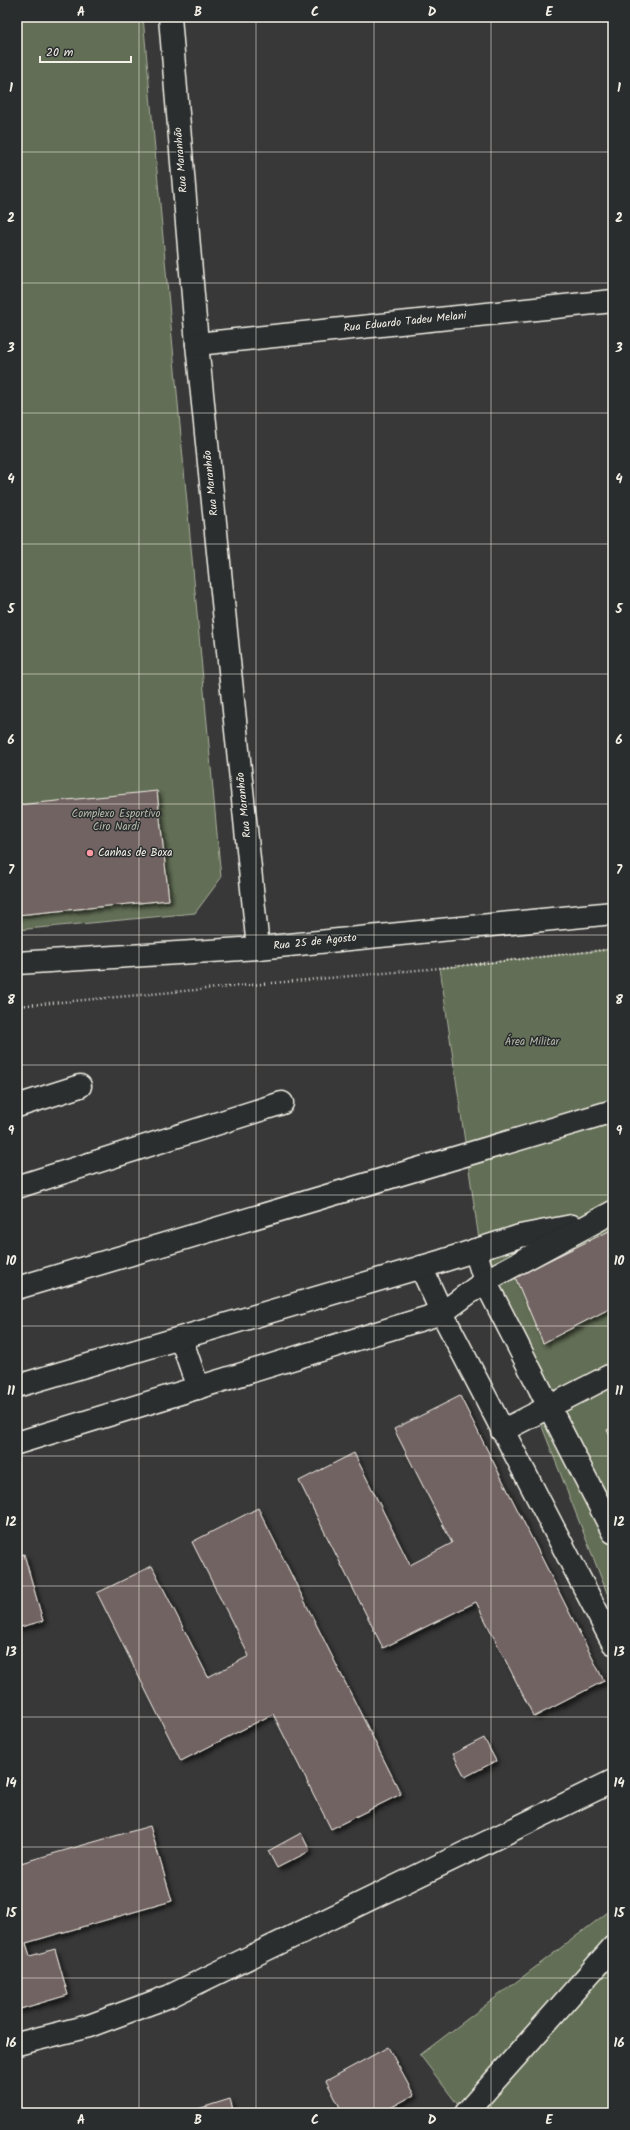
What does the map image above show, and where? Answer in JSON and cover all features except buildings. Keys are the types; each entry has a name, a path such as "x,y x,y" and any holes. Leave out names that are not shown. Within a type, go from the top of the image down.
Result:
{"street":[{"name":"Rua Maranhão","path":"170,17 196,344 258,948"},
{"name":"Rua Eduardo Tadeu Melani","path":"196,344 613,301"},
{"name":"Rua 25 de Agosto","path":"17,963 258,948 613,913"},
{"path":"17,1106 80,1086"},
{"path":"17,1187 282,1104"},
{"path":"17,1288 613,1111"},
{"path":"17,1443 442,1313 485,1281 613,1212"},
{"path":"17,1386 421,1267 520,1236 592,1222"},
{"path":"475,1250 485,1281 613,1532"},
{"path":"421,1267 442,1313 502,1431 613,1643"},
{"path":"181,1338 198,1388"},
{"path":"502,1431 613,1374"},
{"path":"17,2044 89,2026 170,1996 613,1781"},
{"path":"466,2113 613,1947"}],"path":[{"path":"17,1006 440,968 613,949"}],"green space":[{"name":"Complexo Esportivo Ciro Nardi","path":"17,17 143,17 221,878 195,913 17,930"},
{"name":"Área Militar","path":"613,949 613,1608 485,1281 440,968"},
{"path":"613,1899 613,2113 464,2113 420,2055 608,1912"}],"place":[{"name":"Canhas de Boxa","path":"90,853"}]}
